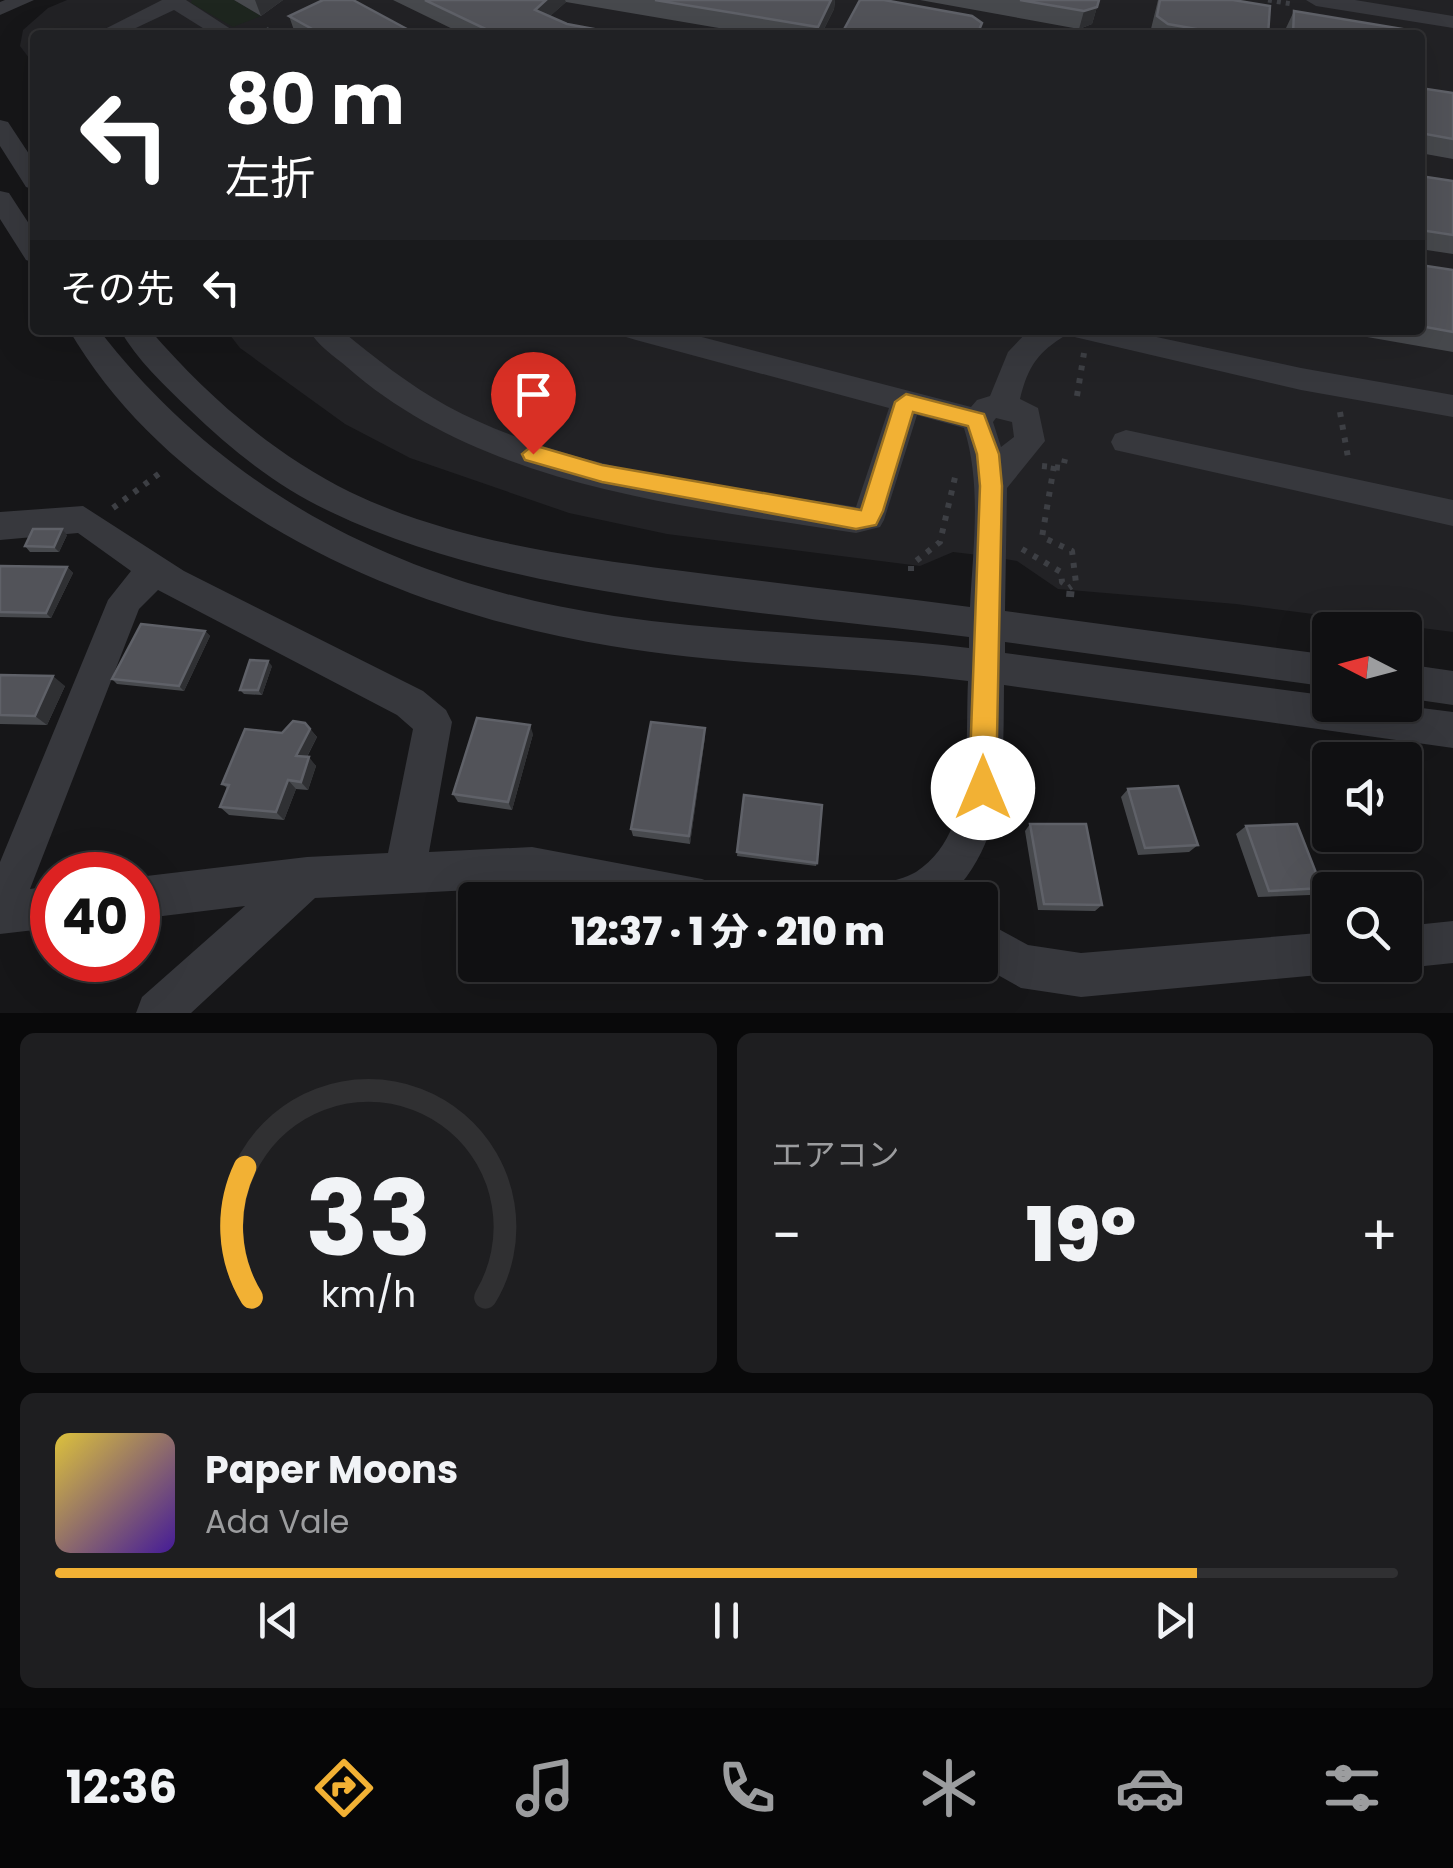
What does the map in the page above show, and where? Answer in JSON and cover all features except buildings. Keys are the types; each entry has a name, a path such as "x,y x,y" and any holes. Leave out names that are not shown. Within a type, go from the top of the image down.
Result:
{"street":[{"path":"0,10 24,0"},
{"path":"1316,0 1453,22"},
{"path":"115,30 175,2 221,30"},
{"path":"0,127 30,174"},
{"path":"0,200 30,246"},
{"path":"87,335 160,422 214,472 357,554 524,614 613,632 986,667 1453,730"},
{"path":"138,335 165,369 200,402 282,468 375,517 478,549 568,571 1312,669"},
{"path":"328,335 389,386 495,442 602,474 856,520 868,518 872,511 906,402"},
{"path":"656,335 906,402 990,413 1019,409 1027,416 1032,433 1030,442 1010,458 991,486"},
{"path":"707,335 730,355"},
{"path":"933,882 958,851 977,815 983,788 990,413 1018,357 1041,335"},
{"path":"1100,335 1302,380 1453,406"},
{"path":"1126,442 1453,513"},
{"path":"0,526 83,519 156,569 410,703 433,722 405,873"},
{"path":"30,910 0,913 125,600 156,569"},
{"path":"1422,684 1453,688"},
{"path":"160,895 308,878 532,867 609,882"},
{"path":"158,1013 308,878"},
{"path":"1422,945 1453,942"},
{"path":"998,951 1021,966 1081,975 1312,955"}],"path":[{"path":"1338,400 1354,494"},
{"path":"911,572 911,565 940,542 960,455"},
{"path":"1032,470 1063,468 1064,458"},
{"path":"1054,466 1042,537 1072,551 1076,583 1069,587"},
{"path":"90,524 160,473"},
{"path":"1020,538 1020,548 1061,572 1070,597"}],"shaded area":[{"path":"67,0 1453,0 1453,632 1422,628 1422,612 1312,614 1058,589 1017,561 987,556 953,552 920,566 667,534 569,513 410,458 345,424 240,348 230,335 1425,335 1425,30 30,30 30,59 20,46 23,30 48,8"},
{"path":"234,0 261,16 233,27 191,3"}],"route":[{"path":"533,454 602,474 856,520 868,518 872,511 906,402 976,420 988,454 991,486 986,556 983,788"}]}
